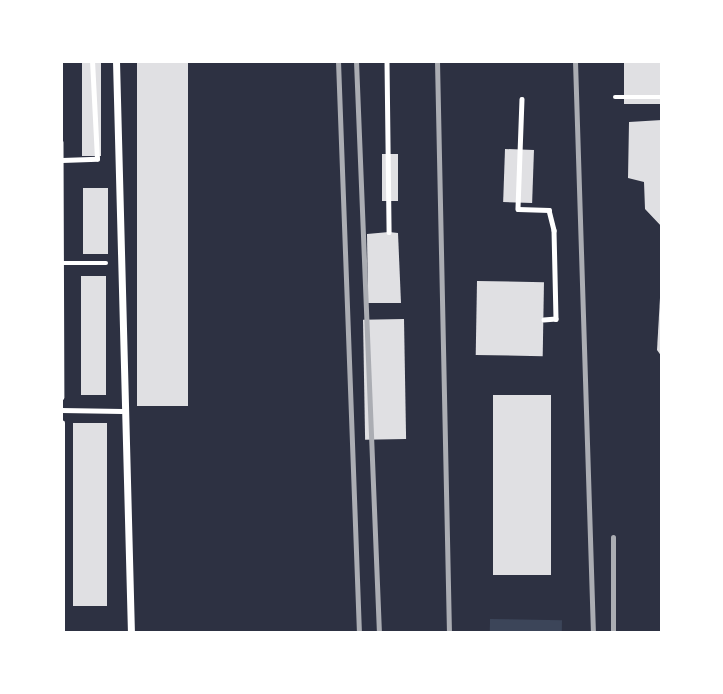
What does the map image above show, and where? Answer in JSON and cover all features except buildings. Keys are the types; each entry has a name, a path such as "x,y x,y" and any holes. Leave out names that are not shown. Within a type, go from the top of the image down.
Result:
{"street":[{"path":"116,61 122,411 131,633"}],"lane":[{"path":"62,410 122,411"}],"path":[{"path":"62,160 97,159 92,61"},
{"path":"387,61 389,232"},
{"path":"615,97 662,97"},
{"path":"522,99 518,209 550,210 554,230 556,320 544,320"},
{"path":"61,142 62,633"},
{"path":"62,263 120,263"}],"shaded area":[{"path":"490,619 562,620 562,633 490,633"}],"railway":[{"path":"338,61 359,633"},
{"path":"356,61 379,633"},
{"path":"437,61 449,633"},
{"path":"575,61 593,633"},
{"path":"613,537 613,633"}]}
